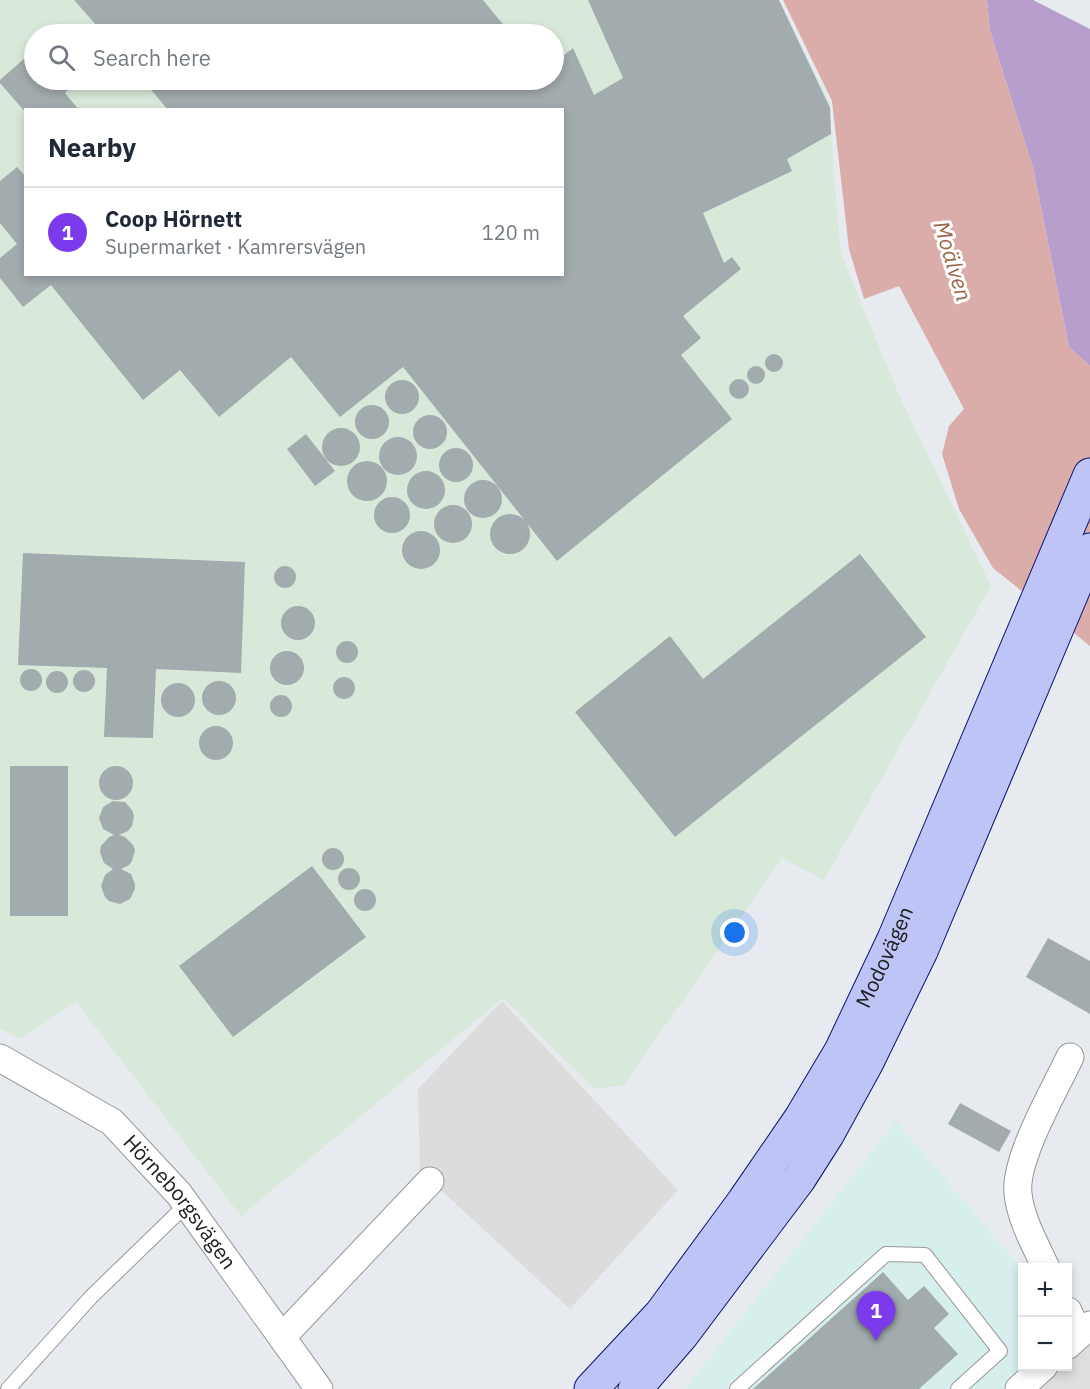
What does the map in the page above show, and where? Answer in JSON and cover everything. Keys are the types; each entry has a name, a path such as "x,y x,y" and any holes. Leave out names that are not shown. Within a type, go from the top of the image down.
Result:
{"main road":[{"name":"Modovägen","path":"634,1389 681,1336 768,1221 827,1135 867,1062 921,951 1021,675 1090,475"},
{"name":"Modovägen","path":"591,1389 661,1314 795,1127 835,1060 1021,675 1090,550"}],"street":[{"path":"1045,1263 1026,1224 1018,1193 1019,1182 1022,1160 1070,1057"},
{"name":"Hörneborgsvägen","path":"0,1058 112,1122 187,1204 318,1389"},
{"path":"282,1337 430,1180"},
{"path":"1018,1389 1038,1371"}],"lane":[{"path":"8,1389 92,1297 187,1204"},
{"path":"737,1389 886,1254 925,1255 1000,1350 958,1389"}],"shaded area":[{"path":"0,0 779,0 830,104 841,254 899,395 991,586 824,880 782,858 624,1085 594,1089 503,998 241,1216 76,1002 20,1039 0,1029"},
{"path":"987,0 1033,0 1090,29 1090,366 1069,347 1033,168 990,31"},
{"path":"502,1001 678,1190 570,1309 420,1171 418,1089"},
{"path":"896,1121 1018,1264 1018,1371 1038,1371 1017,1389 685,1389"},
{"path":"1090,1325 1090,1389 1019,1389 1039,1371 1072,1371 1072,1341"}],"water":[{"name":"Moälven","path":"783,0 987,0 990,31 1033,168 1069,347 1090,366 1090,646 993,568 959,509 942,454 949,426 964,409 899,286 864,299 849,249 832,101"}],"building":[{"path":"74,0 483,0 503,24 95,24"},
{"path":"588,0 779,0 830,108 831,134 787,159 792,171 703,213 724,263 732,257 741,269 683,316 701,338 681,355 732,419 557,561 403,367 340,417 291,357 219,417 180,370 143,400 51,285 23,307 0,278 0,258 17,244 0,223 0,181 17,167 24,175 24,276 564,276 564,108 166,108 151,90 564,90 564,55 573,48 594,95 623,78"},
{"path":"24,59 24,90 68,90 65,93 77,108 24,108 24,111 0,83 0,80"},
{"path":"770,354 778,354 783,359 781,370 770,372 765,367 765,359"},
{"path":"756,366 762,369 765,375 762,381 756,384 750,381 747,375 750,369"},
{"path":"739,379 746,382 749,389 746,396 739,399 732,396 729,389 732,382"},
{"path":"402,380 414,385 419,397 414,409 402,414 390,409 385,397 390,385"},
{"path":"372,405 384,410 389,422 384,434 372,439 360,434 355,422 360,410"},
{"path":"430,415 442,420 447,432 442,444 430,449 418,444 413,432 418,420"},
{"path":"341,428 354,434 360,447 354,460 341,466 328,460 322,447 328,434"},
{"path":"306,434 335,471 315,486 287,449"},
{"path":"398,437 405,438 411,443 416,449 416,463 411,469 405,474 398,475 391,474 385,469 380,463 379,456 380,449 385,443 391,438"},
{"path":"456,448 468,453 473,465 468,477 456,482 444,477 439,465 444,453"},
{"path":"367,461 381,467 387,481 381,495 367,501 353,495 347,481 353,467"},
{"path":"426,471 433,472 439,477 444,483 444,497 439,503 433,508 426,509 419,508 413,503 408,497 407,490 408,483 413,477 419,472"},
{"path":"483,480 496,486 502,499 496,512 483,518 470,512 464,499 470,486"},
{"path":"392,497 405,502 410,515 405,528 392,533 379,528 374,515 379,502"},
{"path":"453,505 460,506 466,511 471,517 471,531 466,537 460,542 453,543 446,542 440,537 435,531 434,524 435,517 440,511 446,506"},
{"path":"510,514 524,520 530,534 524,548 510,554 496,548 490,534 496,520"},
{"path":"421,531 435,536 440,550 435,564 421,569 407,564 402,550 407,536"},
{"path":"23,553 245,562 241,673 156,669 153,738 104,737 107,668 18,665"},
{"path":"860,554 926,637 675,837 575,712 670,636 703,679"},
{"path":"285,566 293,569 296,577 293,585 285,588 277,585 274,577 277,569"},
{"path":"298,606 310,611 315,623 310,635 298,640 286,635 281,623 286,611"},
{"path":"347,641 355,644 358,652 355,660 347,663 339,660 336,652 339,644"},
{"path":"287,651 299,656 304,668 299,680 287,685 275,680 270,668 275,656"},
{"path":"31,669 39,672 42,680 39,688 31,691 23,688 20,680 23,672"},
{"path":"84,670 92,673 95,681 92,689 84,692 76,689 73,681 76,673"},
{"path":"57,671 65,674 68,682 65,690 57,693 49,690 46,682 49,674"},
{"path":"344,677 352,680 355,688 352,696 344,699 336,696 333,688 336,680"},
{"path":"219,681 231,686 236,698 231,710 219,715 207,710 202,698 207,686"},
{"path":"178,683 190,688 195,700 190,712 178,717 166,712 161,700 166,688"},
{"path":"281,695 289,698 292,706 289,714 281,717 273,714 270,706 273,698"},
{"path":"216,726 228,731 233,743 228,755 216,760 204,755 199,743 204,731"},
{"path":"10,766 68,766 68,916 10,916"},
{"path":"116,766 128,771 133,783 128,795 116,800 104,795 99,783 104,771"},
{"path":"113,801 125,802 134,816 132,826 128,831 119,835 125,837 135,850 132,861 121,869 131,874 135,889 130,899 120,904 109,901 101,886 105,875 113,869 104,863 100,852 101,846 114,835 103,829 99,818 103,807"},
{"path":"333,848 341,851 344,859 341,867 333,870 325,867 322,859 325,851"},
{"path":"312,866 366,937 233,1037 179,966"},
{"path":"349,868 357,871 360,879 357,887 349,890 341,887 338,879 341,871"},
{"path":"365,889 373,892 376,900 373,908 365,911 357,908 354,900 357,892"},
{"path":"1048,938 1090,961 1090,1014 1026,977"},
{"path":"960,1103 1011,1131 999,1152 948,1124"},
{"path":"883,1272 908,1300 924,1286 949,1314 934,1328 958,1354 919,1389 753,1389"}],"place":[{"name":"Coop Hörnett","path":"876,1341"}]}
